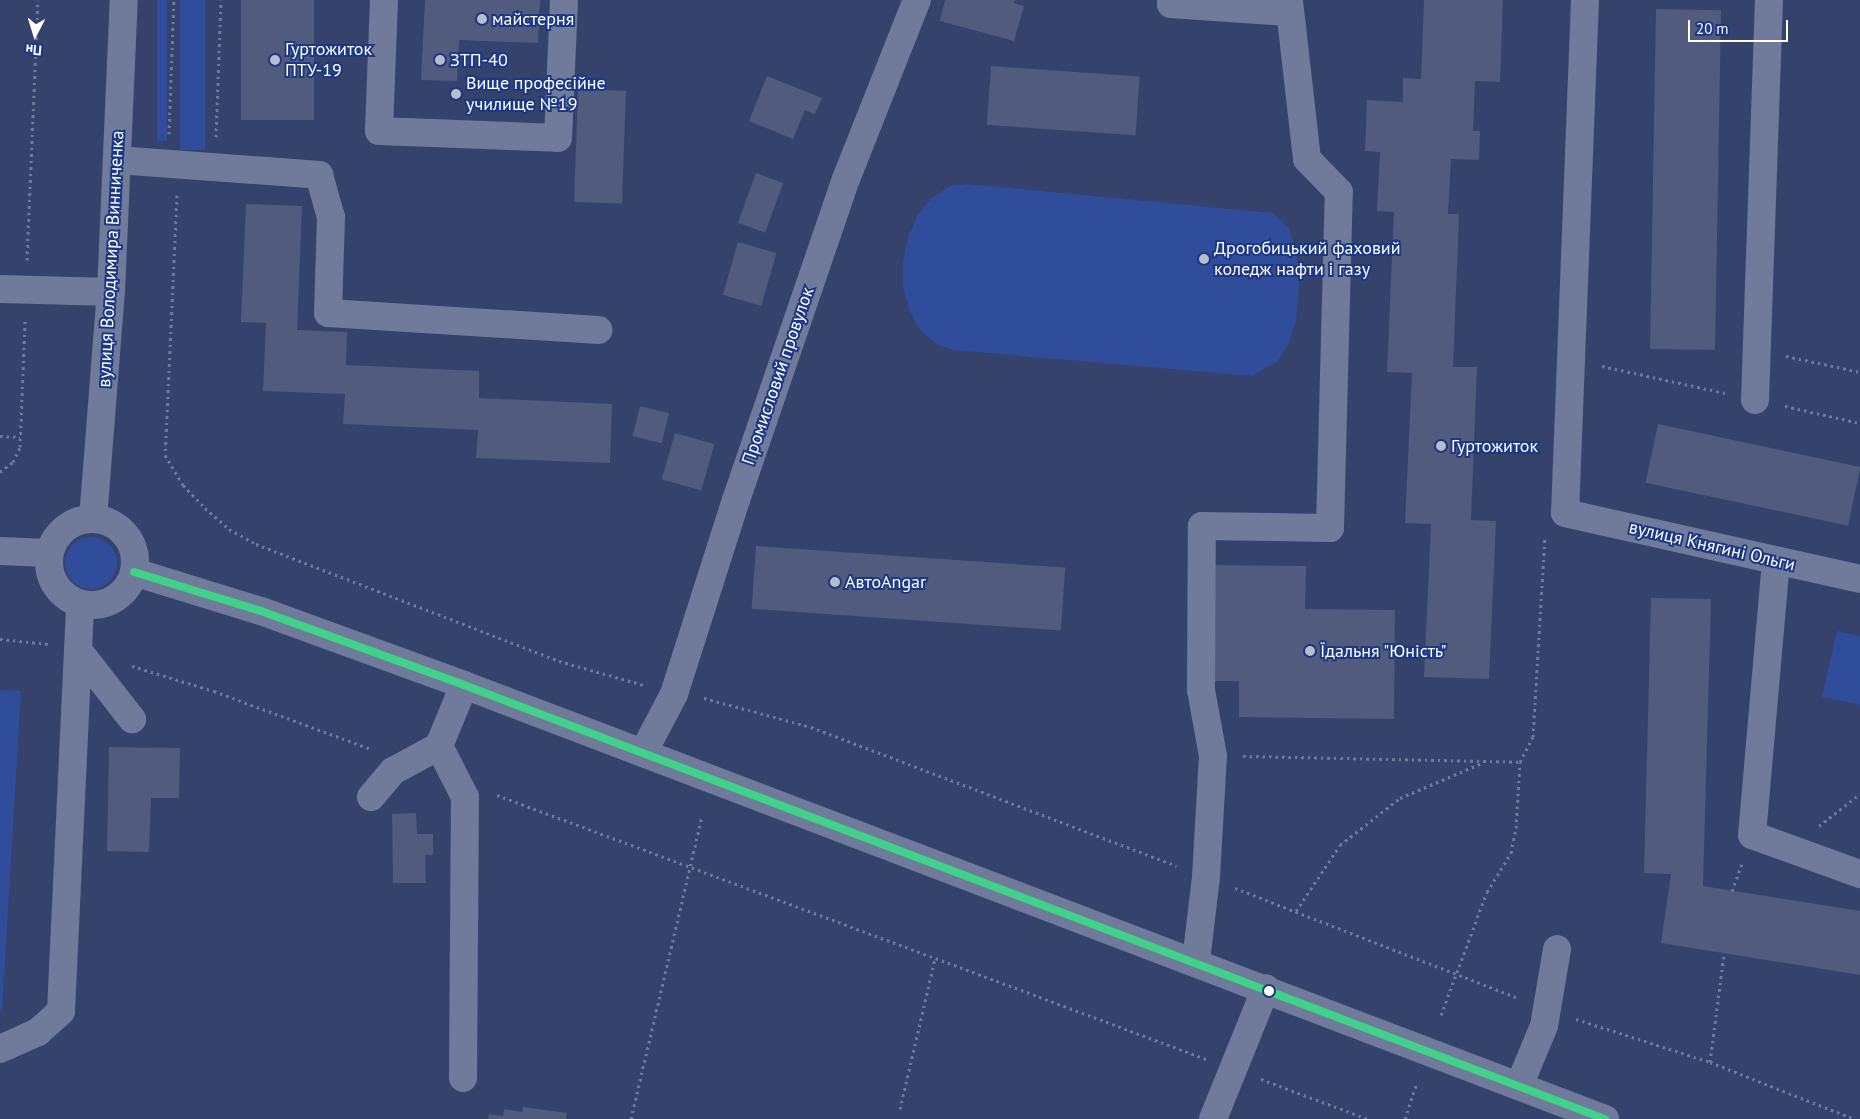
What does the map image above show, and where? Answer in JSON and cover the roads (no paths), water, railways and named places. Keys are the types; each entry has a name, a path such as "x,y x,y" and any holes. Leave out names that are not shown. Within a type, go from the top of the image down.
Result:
{"street":[{"name":"вулиця Володимира Винниченка","path":"93,519 111,292 124,0"},
{"path":"384,0 379,131 558,138 564,0"},
{"name":"Промисловий провулок","path":"643,753 674,694 736,500 846,179 917,0"},
{"path":"1171,0 1171,4 1288,6 1307,159 1339,192 1330,528 1202,526 1201,690 1213,756 1206,877 1196,961"},
{"name":"вулиця Княгині Ольги","path":"1585,0 1571,360 1556,520 1776,561 1860,579"},
{"path":"1755,400 1759,349 1769,0"},
{"path":"117,160 319,174 332,217 328,313 598,330"},
{"path":"13,289 111,292"},
{"path":"93,519 110,522 123,532 132,547 134,572 126,587 114,599 91,605 80,604 70,600 54,584 48,564 49,553 62,530 76,521 93,519"},
{"path":"0,551 49,553"},
{"path":"1776,561 1752,835 1860,874"},
{"path":"134,572 261,611 464,685 1196,961 1604,1119"},
{"path":"0,1049 38,1032 61,1011 80,604"},
{"path":"78,650 132,719"},
{"path":"371,798 393,771 439,746 464,685"},
{"path":"439,746 465,797 463,1078"},
{"path":"1519,1086 1548,1010 1557,949"},
{"path":"1212,1119 1266,988"}],"place":[{"name":"майстерня","path":"482,19"},
{"name":"Гуртожиток ПТУ-19","path":"275,60"},
{"name":"ЗТП-40","path":"440,60"},
{"name":"Вище професійне училище №19","path":"456,94"},
{"name":"Дрогобицький фаховий коледж нафти і газу","path":"1204,259"},
{"name":"Гуртожиток","path":"1441,446"},
{"name":"АвтоAngar","path":"835,582"},
{"name":"Їдальня \"Юність\"","path":"1310,651"}]}
